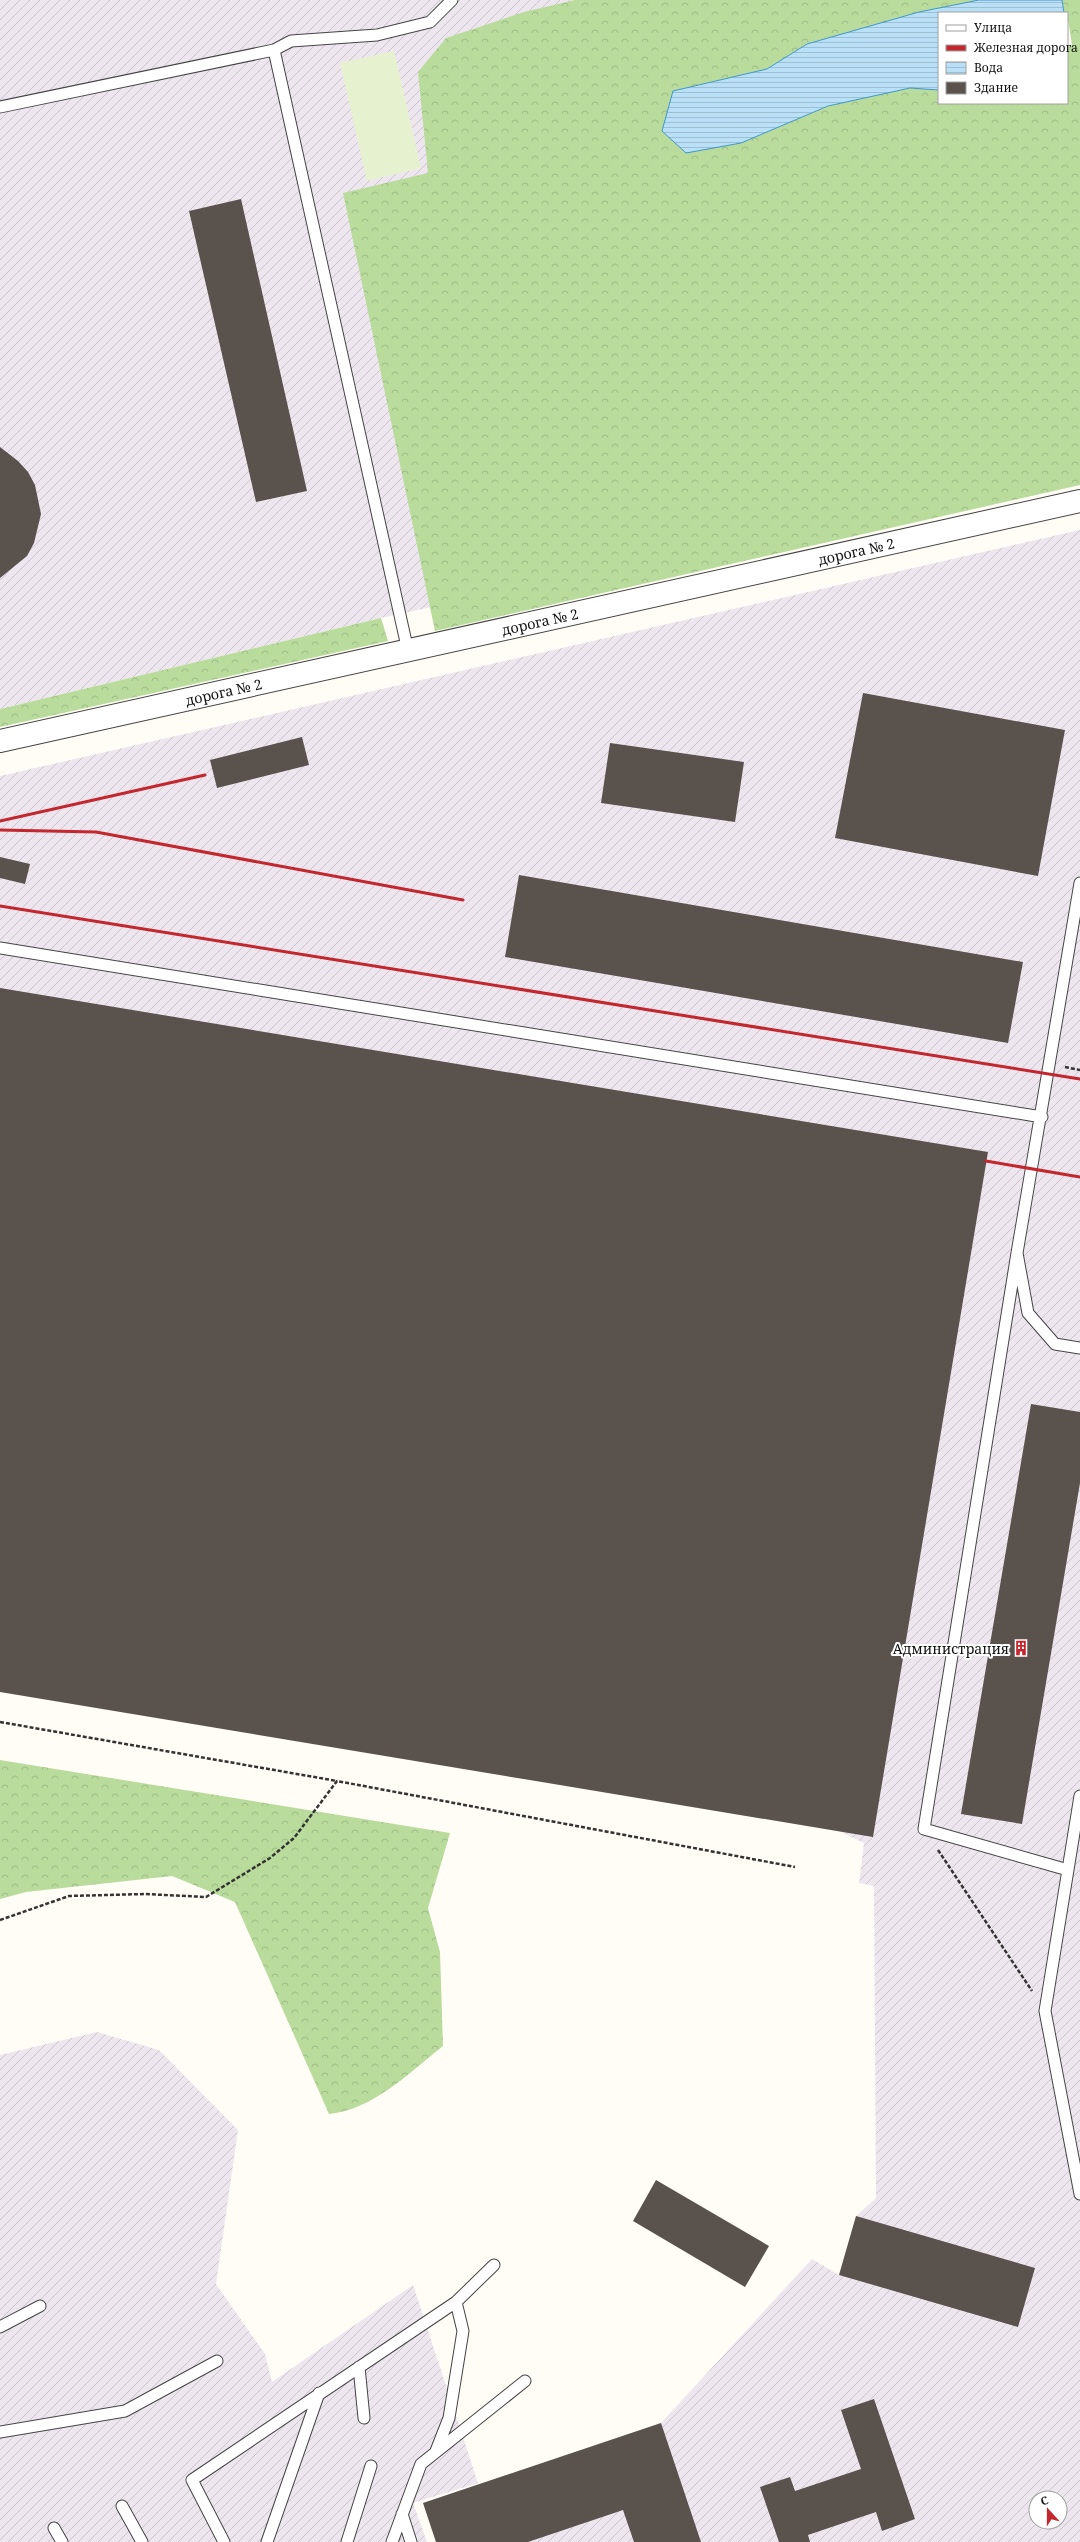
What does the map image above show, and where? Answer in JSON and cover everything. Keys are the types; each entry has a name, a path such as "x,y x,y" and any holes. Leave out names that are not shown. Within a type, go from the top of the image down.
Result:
{"street":[{"name":"дорога № 2","path":"0,741 1080,501"}],"lane":[{"path":"0,107 274,50 291,41 377,35 430,22 452,0"},
{"path":"274,50 408,651"},
{"path":"1068,1870 924,1829 1080,883"},
{"path":"0,948 1042,1117"},
{"path":"1018,1253 1028,1313 1055,1344 1080,1348"},
{"path":"1080,1796 1046,2011 1080,2194"},
{"path":"224,2542 192,2480 456,2302 494,2265"},
{"path":"436,2452 449,2418 463,2331 456,2302"},
{"path":"0,2327 40,2306"},
{"path":"0,2432 125,2411 217,2361"},
{"path":"359,2366 364,2418"},
{"path":"392,2542 421,2464 524,2381"},
{"path":"267,2542 319,2394"},
{"path":"347,2542 371,2466"},
{"path":"122,2506 142,2542"},
{"path":"402,2514 411,2542"},
{"path":"54,2528 62,2542"}],"path":[{"path":"0,1722 337,1781 795,1867"},
{"path":"0,1920 69,1896 145,1894 206,1897 270,1858 294,1838 337,1781"},
{"path":"924,1829 1046,2011"}],"shaded area":[{"path":"0,0 643,0 639,562 381,618 0,709"},
{"path":"1080,530 1080,2542 436,2542 423,2503 661,2423 812,2259 839,2275 856,2216 876,2198 874,1886 859,1883 864,1843 839,1831 0,1690 0,776"},
{"path":"97,2032 159,2050 238,2130 216,2284 265,2354 272,2382 413,2285 478,2483 413,2503 427,2542 0,2542 0,2055"}],"green space":[{"path":"575,0 979,0 919,12 807,44 767,69 673,91 741,143 828,106 910,88 938,90 938,104 1068,104 1068,47 1072,45 1068,12 1064,12 1062,0 1080,0 1080,485 435,631 343,193 428,173 418,72 446,38 524,12"},
{"path":"394,51 421,168 367,181 340,63"},
{"path":"381,618 388,641 0,727 0,709"},
{"path":"0,1760 450,1833 428,1908 440,1952 443,2046 404,2078 376,2098 345,2111 329,2114 235,1902 172,1876 26,1892 0,1899"}],"water":[{"path":"979,0 1062,0 1064,12 938,12 938,90 910,88 828,106 741,143 686,153 662,131 673,91 767,69 807,44 919,12"}],"building":[{"path":"241,199 307,491 256,502 189,211"},
{"path":"0,447 18,461 28,472 35,485 41,514 34,543 27,556 0,578"},
{"path":"863,693 1065,730 1038,876 835,838"},
{"path":"302,737 309,765 217,788 210,760"},
{"path":"610,743 744,762 735,822 601,803"},
{"path":"0,857 30,864 25,884 0,878"},
{"path":"519,875 1023,962 1008,1043 505,957"},
{"path":"0,988 988,1152 873,1837 0,1692"},
{"name":"Администрация","path":"1031,1404 1080,1412 1080,1483 1022,1824 961,1814"},
{"path":"656,2180 769,2246 745,2287 633,2221"},
{"path":"856,2216 1035,2268 1018,2327 839,2275"},
{"path":"874,2399 915,2519 882,2531 876,2512 808,2535 810,2542 779,2542 760,2487 790,2477 795,2491 861,2469 841,2410"},
{"path":"661,2423 701,2542 634,2542 623,2510 528,2542 436,2542 423,2503"}],"railway":[{"path":"0,821 205,775"},
{"path":"0,830 96,832 463,900"},
{"path":"0,906 1080,1079"},
{"path":"986,1161 1080,1177"}],"place":[{"name":"Администрация","path":"1021,1648"}]}
